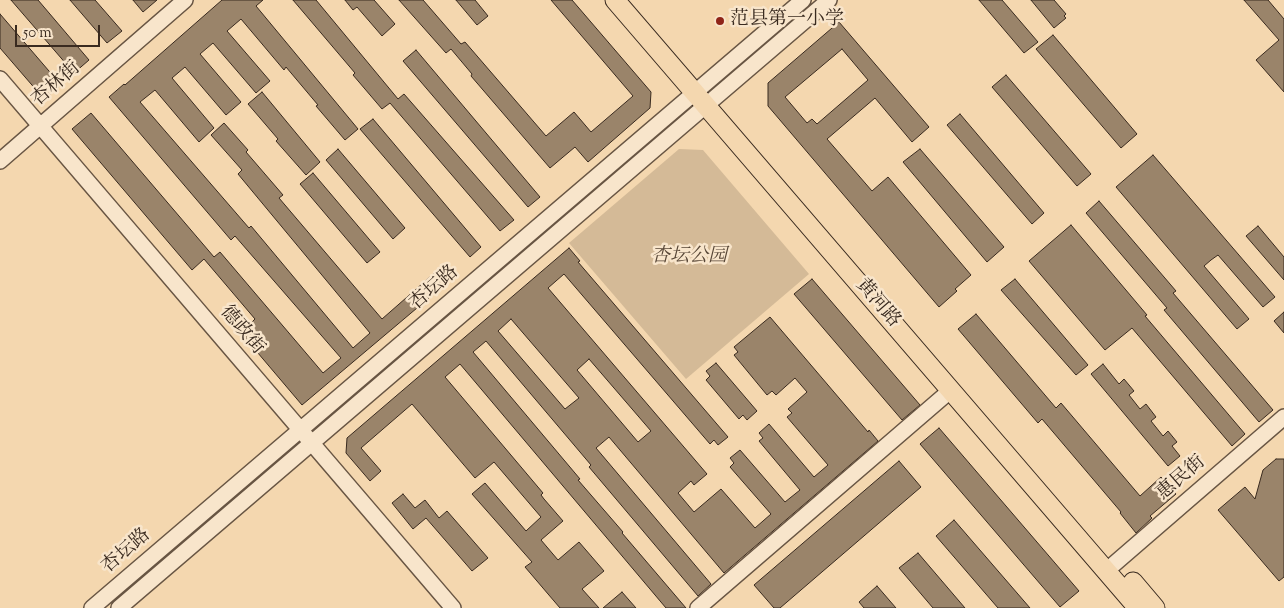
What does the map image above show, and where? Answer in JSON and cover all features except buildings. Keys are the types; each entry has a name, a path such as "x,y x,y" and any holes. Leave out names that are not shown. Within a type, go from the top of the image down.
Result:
{"main road":[{"name":"黄河路","path":"615,0 705,95 1111,567 1138,608"},
{"name":"黄河路","path":"632,0 705,95 951,390 1111,567 1155,608"}],"street":[{"name":"杏林街","path":"0,161 185,0"},
{"name":"杏坛路","path":"119,608 311,444 705,95 803,0"},
{"name":"杏坛路","path":"92,608 300,430 705,95 829,0"},
{"name":"德政街","path":"0,79 453,608"},
{"path":"698,608 951,390"},
{"name":"惠民街","path":"1111,567 1284,418"}],"green space":[{"name":"杏坛公园","path":"679,149 703,150 809,274 686,379 569,243"}],"place":[{"name":"范县第一小学","path":"720,21"}]}
